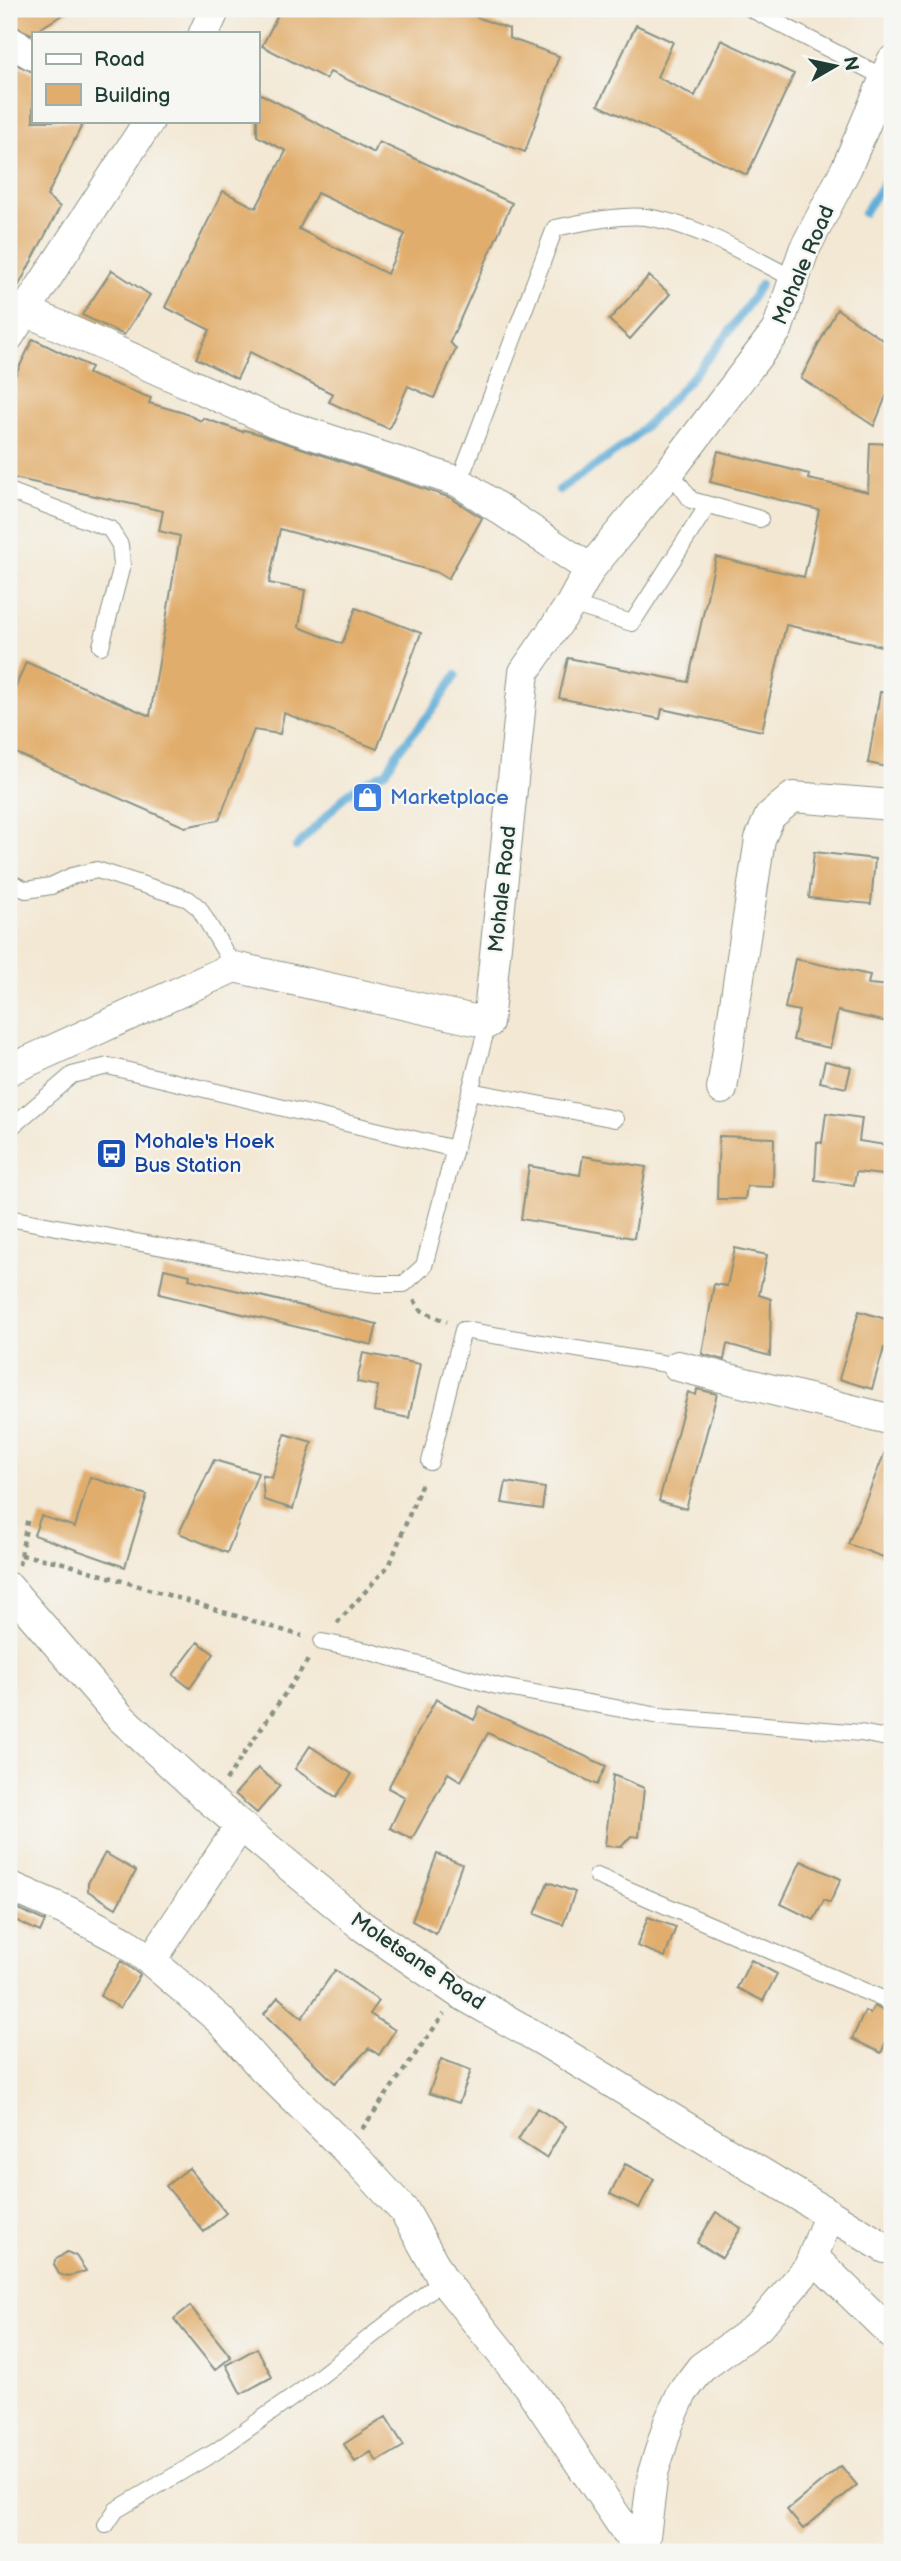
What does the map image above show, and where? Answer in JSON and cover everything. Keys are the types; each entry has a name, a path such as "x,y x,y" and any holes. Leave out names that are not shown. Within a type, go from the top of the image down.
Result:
{"street":[{"path":"204,32 215,9"},
{"path":"9,41 32,54"},
{"name":"Mohale Road","path":"488,1023 524,672 571,604 590,569 670,471 776,330 804,250 847,167 889,69"},
{"path":"9,336 148,122"},
{"path":"26,311 275,422 459,482 590,569"},
{"path":"722,1089 760,839 770,816 793,797 892,805"},
{"path":"9,1070 234,967 488,1023"},
{"path":"678,1366 892,1420"},
{"name":"Moletsane Road","path":"11,1591 120,1717 240,1826 362,1926 459,1993 542,2039 828,2215 885,2248 892,2247"},
{"path":"151,1961 240,1826"},
{"path":"9,1886 111,1934 151,1961 220,2020 260,2065 347,2150 405,2212 443,2280 528,2386 642,2552"},
{"path":"642,2552 653,2473 682,2393 701,2368 759,2326 809,2267 828,2215"},
{"path":"814,2258 892,2334"}],"lane":[{"path":"751,9 889,69"},
{"path":"459,482 555,228 591,221 644,217 704,233 794,279"},
{"path":"670,471 691,500 760,519"},
{"path":"9,491 110,528 120,545 122,565 101,646"},
{"path":"571,604 632,623 708,505"},
{"path":"9,882 26,890 51,886 72,876 97,870 188,899 199,908 234,967"},
{"path":"9,1218 321,1277 377,1284 404,1284 424,1266 488,1023"},
{"path":"9,1129 72,1075 108,1066 455,1149"},
{"path":"470,1091 615,1119"},
{"path":"430,1462 463,1330 678,1366"},
{"path":"321,1642 368,1651 497,1686 659,1716 861,1733 892,1739"},
{"path":"597,1877 892,2003"},
{"path":"106,2525 116,2510 215,2452 299,2392 443,2280"}],"path":[{"path":"11,1591 21,1555 27,1517"},
{"path":"21,1555 60,1562 321,1642"},
{"path":"347,2150 459,1993"}],"building":[{"path":"9,9 72,9 31,34 9,24"},
{"path":"281,9 480,9 476,17 509,29 509,38 559,56 525,152 445,123 330,72 326,79 262,46"},
{"path":"636,25 673,42 657,77 695,96 721,40 794,74 747,175 598,105"},
{"path":"9,61 32,72 32,122 84,122 47,196 60,207 9,304"},
{"path":"259,93 374,153 379,142 512,203 450,342 456,349 434,398 408,386 389,429 329,402 333,394 250,352 237,379 196,358 210,330 165,307 223,191 256,208 286,151 257,136","holes":["317,193 405,234 387,274 299,229"]},
{"path":"112,270 150,295 124,335 82,315"},
{"path":"649,276 670,294 630,339 609,320"},
{"path":"837,309 892,346 892,381 874,426 801,378"},
{"path":"33,339 91,367 88,374 151,398 149,403 201,421 203,418 243,432 244,430 259,434 451,498 482,518 448,579 436,572 280,529 269,583 305,590 299,627 342,644 356,608 421,633 377,749 284,713 280,734 254,730 219,820 185,827 9,750 9,703 26,662 150,716 180,536 159,531 163,511 9,477 9,388"},
{"path":"870,443 892,444 892,620 886,647 786,625 762,731 662,709 660,719 559,698 568,658 688,682 716,557 804,577 819,510 710,482 718,451 809,474 808,479 868,492"},
{"path":"880,692 892,693 892,768 868,763"},
{"path":"814,852 875,859 871,904 809,898"},
{"path":"795,959 870,975 868,984 892,986 892,1023 838,1011 830,1048 793,1040 799,1011 785,1008"},
{"path":"825,1061 851,1067 846,1088 820,1082"},
{"path":"826,1113 862,1118 859,1141 892,1146 892,1176 856,1172 854,1185 815,1180 817,1142 822,1143"},
{"path":"719,1136 774,1138 773,1187 747,1186 745,1199 717,1199"},
{"path":"583,1156 646,1167 634,1238 521,1219 529,1166 580,1175"},
{"path":"735,1248 767,1255 759,1295 771,1299 770,1356 727,1344 724,1360 702,1354 714,1284 727,1286"},
{"path":"164,1269 190,1275 189,1279 377,1324 372,1345 159,1294"},
{"path":"859,1311 892,1321 892,1353 884,1348 872,1389 839,1379"},
{"path":"363,1353 420,1364 409,1418 374,1411 378,1386 357,1382"},
{"path":"697,1389 717,1394 686,1509 659,1501 688,1392 696,1395"},
{"path":"285,1434 312,1442 293,1509 264,1500 262,1475 272,1478"},
{"path":"891,1437 892,1533 883,1557 848,1544"},
{"path":"214,1460 258,1473 227,1553 179,1533"},
{"path":"90,1477 147,1495 125,1567 34,1535 41,1516 75,1527"},
{"path":"506,1482 545,1488 542,1509 502,1503"},
{"path":"198,1642 214,1654 190,1688 173,1675"},
{"path":"436,1699 474,1720 480,1707 606,1766 597,1785 488,1733 461,1781 448,1773 412,1839 390,1828 405,1797 388,1788"},
{"path":"310,1746 352,1774 336,1797 295,1769"},
{"path":"258,1768 280,1786 257,1813 235,1794"},
{"path":"613,1775 644,1788 639,1837 631,1836 621,1847 605,1846"},
{"path":"105,1853 136,1871 116,1908 88,1891 88,1883"},
{"path":"437,1854 462,1864 436,1934 412,1921"},
{"path":"801,1861 841,1879 830,1903 824,1900 814,1920 781,1904"},
{"path":"548,1882 575,1892 563,1925 535,1914"},
{"path":"9,1905 45,1921 40,1932 9,1917"},
{"path":"648,1917 676,1927 665,1957 637,1946"},
{"path":"751,1960 777,1974 763,2001 737,1988"},
{"path":"121,1961 140,1975 120,2008 100,1996"},
{"path":"335,1970 379,2001 370,2014 395,2030 379,2055 369,2048 335,2083 264,2014 278,1997 302,2018"},
{"path":"874,2006 892,2015 892,2028 881,2053 852,2039 865,2011 870,2014"},
{"path":"441,2059 471,2070 459,2103 429,2093"},
{"path":"537,2108 566,2126 546,2158 518,2140"},
{"path":"625,2164 654,2179 639,2208 610,2194"},
{"path":"189,2168 226,2213 204,2232 166,2186"},
{"path":"716,2212 741,2228 722,2258 697,2243"},
{"path":"67,2252 76,2256 86,2271 68,2277 59,2274 54,2265 55,2260"},
{"path":"190,2306 231,2357 215,2370 174,2319"},
{"path":"257,2348 272,2377 241,2394 226,2365"},
{"path":"386,2417 404,2446 377,2462 371,2452 355,2462 344,2444"},
{"path":"841,2466 857,2485 803,2529 787,2510"}],"waterway":[{"path":"864,213 892,170"},
{"path":"559,490 616,451 652,420 719,345 761,284"},
{"path":"296,847 346,795 387,771 396,754 435,707 456,675"}],"place":[{"name":"Marketplace","path":"367,797"},
{"name":"Mohale's Hoek Bus Station","path":"111,1153"}]}
